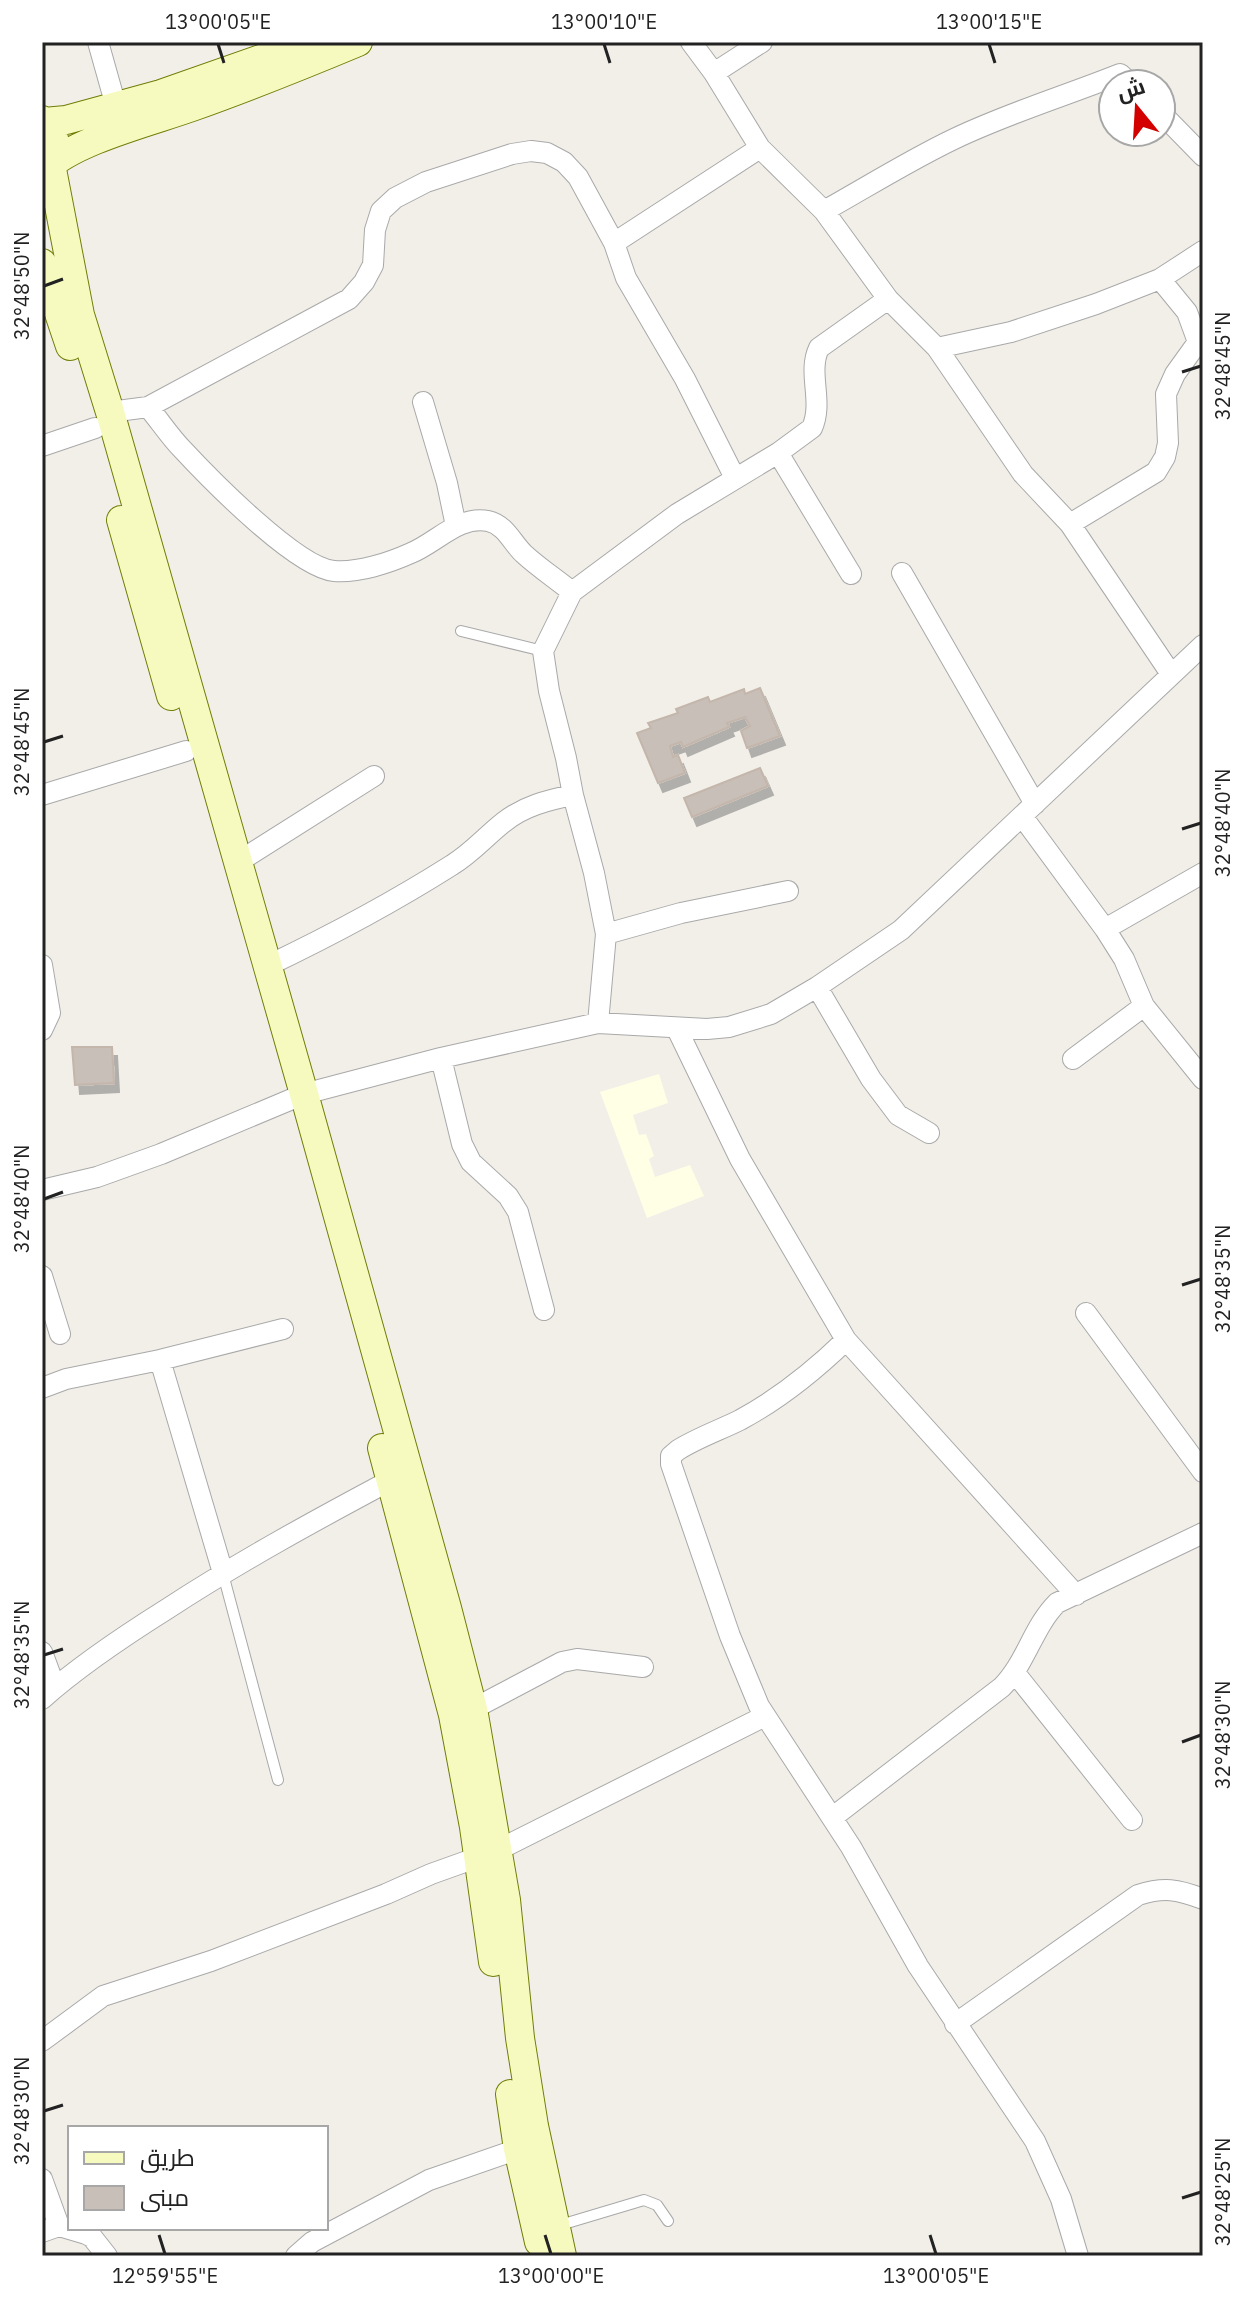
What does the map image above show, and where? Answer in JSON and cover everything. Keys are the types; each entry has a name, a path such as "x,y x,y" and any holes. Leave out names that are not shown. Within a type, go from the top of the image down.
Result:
{"main road":[{"path":"43,121 66,120 161,94 309,42"},
{"path":"46,168 84,146 276,77 358,42"},
{"path":"43,121 52,131 55,142 55,153 46,168 102,420 186,751 295,1097 447,1608 473,1709 518,2149 543,2256"},
{"path":"42,263 79,371 102,420 267,966 320,1217 488,1853 506,1900 520,2038 534,2126 562,2256"}],"street":[{"path":"98,42 116,106"},
{"path":"691,42 760,148 824,211 888,299 937,348 1023,474 1070,524 1171,674"},
{"path":"714,73 762,42"},
{"path":"824,211 953,139 1009,114 1097,83"},
{"path":"1177,129 1203,156"},
{"path":"614,243 760,148"},
{"path":"42,446 102,420 148,407 349,299 364,282 373,265 375,230 381,211 395,198 426,182 512,154 531,151 547,153 564,162 578,177 614,243 626,278 685,379 735,478"},
{"path":"937,348 1011,332 1160,279 1203,251"},
{"path":"1070,524 1156,472 1165,457 1168,443 1166,394 1175,374 1198,342 1187,312 1160,279"},
{"path":"598,1023 606,934 549,691 543,651 572,592 677,514 778,453 812,428 817,417 814,358 819,348 888,299"},
{"path":"423,402 456,526"},
{"path":"148,407 181,449 274,538 321,568 336,571 388,562 414,552 456,526 488,521 499,526 523,553 572,592"},
{"path":"778,453 851,574"},
{"path":"902,573 1028,810 1124,959 1144,1006 1203,1079"},
{"path":"42,1190 97,1177 161,1154 295,1097 441,1058 598,1023 677,1029 718,1028 771,1014 901,930 1203,645"},
{"path":"42,795 186,751"},
{"path":"238,862 374,776"},
{"path":"267,966 333,935 455,864 520,811 573,795"},
{"path":"1105,929 1203,873"},
{"path":"606,934 681,913 788,891"},
{"path":"42,965 50,1013 42,1030"},
{"path":"817,987 871,1079 898,1115 929,1133"},
{"path":"1073,1059 1144,1006"},
{"path":"677,1029 740,1159 846,1340 1076,1595"},
{"path":"441,1058 462,1144 471,1162 508,1196 518,1212 544,1310"},
{"path":"42,1276 60,1334"},
{"path":"1086,1313 1203,1472"},
{"path":"42,1388 66,1379 160,1360 283,1329"},
{"path":"846,1340 822,1363 779,1395 743,1418 684,1446 671,1456 671,1464 730,1636 765,1716 833,1817 918,1966 1035,2141 1061,2199 1078,2256"},
{"path":"160,1360 223,1573"},
{"path":"42,1652 48,1693 135,1629 223,1573 391,1480"},
{"path":"833,1817 919,1753 1015,1673 1046,1614 1057,1603 1203,1533"},
{"path":"473,1709 562,1662 577,1659 643,1667"},
{"path":"1015,1673 1132,1820"},
{"path":"42,2041 103,1996 252,1946 488,1853 765,1716"},
{"path":"955,2024 1138,1895 1158,1888 1183,1891 1203,1899"},
{"path":"296,2256 312,2242 429,2180 518,2149"},
{"path":"42,2179 50,2229 92,2237 107,2256"}],"lane":[{"path":"461,631 543,651"},
{"path":"223,1573 278,1780"},
{"path":"555,2227 644,2200 657,2205 668,2221"}],"shaded area":[{"path":"659,1074 668,1103 633,1115 639,1135 646,1134 654,1156 649,1159 655,1177 690,1165 704,1196 647,1218 600,1092"}],"building":[{"path":"760,688 780,736 747,748 741,731 750,726 745,717 727,723 729,727 683,747 681,742 670,746 673,757 678,755 685,773 658,783 637,733 651,728 648,723 678,713 676,709 708,697 710,702 744,689 745,694"},
{"path":"760,768 768,786 692,817 684,798"},
{"path":"72,1047 112,1047 114,1083 75,1085"}]}
